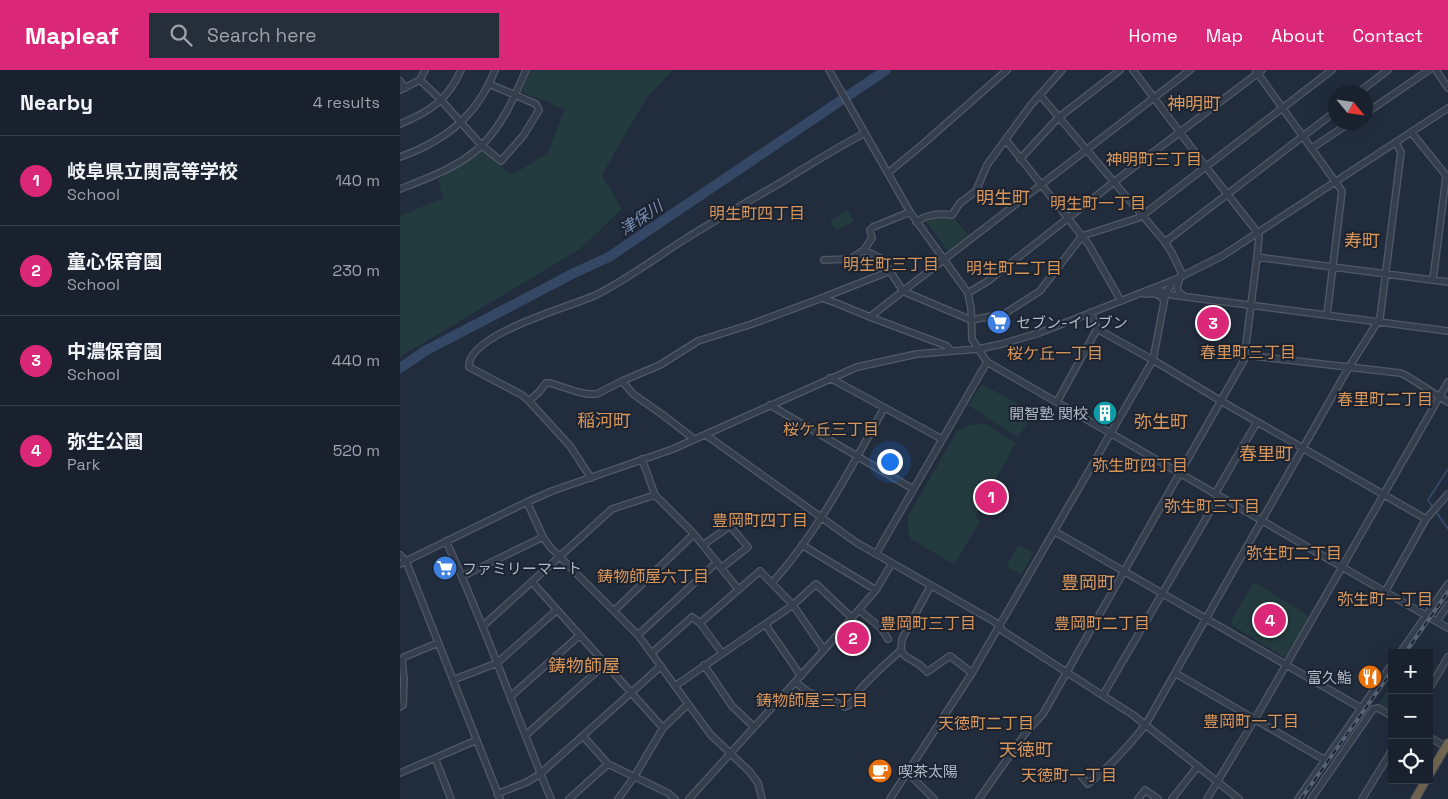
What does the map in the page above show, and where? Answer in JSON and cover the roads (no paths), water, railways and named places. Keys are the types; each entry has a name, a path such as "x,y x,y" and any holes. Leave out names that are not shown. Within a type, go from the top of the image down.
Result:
{"highway":[{"path":"1433,769 1447,746"},
{"path":"1415,799 1424,784"}],"street":[{"path":"400,81 403,89 420,80 425,70"},
{"path":"400,124 423,114 441,100 457,80 461,70"},
{"path":"400,157 428,145 462,122 475,107 489,84 494,70"},
{"path":"400,189 436,175 467,158 482,146 502,119 515,96 526,70"},
{"path":"829,70 916,222 968,294 972,308 972,339 988,362 1448,628"},
{"path":"888,173 1008,70"},
{"path":"916,222 923,217 942,213 952,215 960,203 976,191 987,165 1030,106 1062,70"},
{"path":"1020,159 1058,118 1120,70"},
{"path":"979,799 1027,731 1043,714 1244,360 1257,257 1258,233 1133,70"},
{"path":"870,318 1190,70"},
{"path":"864,250 882,259 903,291 971,320 1004,314 1040,291 1082,236 1143,215 1332,70"},
{"path":"1368,85 1388,70"},
{"path":"1373,108 1429,70"},
{"path":"1436,70 1448,88"},
{"path":"968,294 988,281 1259,71 1342,191 1327,315"},
{"path":"420,80 462,122 482,146 501,161 523,136 539,110 536,104 489,84"},
{"path":"1040,95 1165,242 1172,253 1179,278 1177,288 1179,293 1184,296"},
{"path":"403,563 552,491 673,449 857,367 917,354 978,349 1002,344 1039,333 1179,278 1222,256 1448,108"},
{"path":"1165,242 1328,117"},
{"path":"591,478 570,446 529,401 522,395 469,367 468,362 481,346 498,335 523,323 582,301 618,284 683,241 863,130"},
{"path":"1312,148 1339,130"},
{"path":"1411,132 1446,173 1434,280"},
{"path":"1006,140 1089,245 1121,301"},
{"path":"1080,776 1088,784 1103,772 1146,724 1302,448 1380,318 1401,152 1396,143"},
{"path":"824,260 850,258 864,250 871,242 870,230 873,227 910,212"},
{"path":"1257,257 1448,282"},
{"path":"529,401 546,383 550,382 588,394 597,394 660,365 698,342 752,324 890,271"},
{"path":"890,799 972,673 1153,360 1164,301 1179,278"},
{"path":"1154,288 1169,294 1251,306 1448,331"},
{"path":"1140,294 1157,294 1164,301"},
{"path":"822,298 947,346 951,351"},
{"path":"1091,312 1098,329 1221,402 1426,519"},
{"path":"1056,402 1098,329"},
{"path":"1245,355 1405,375 1448,402"},
{"path":"876,554 988,362"},
{"path":"830,378 942,439"},
{"path":"622,381 633,394 694,439"},
{"path":"1207,799 1255,719 1448,382"},
{"path":"770,405 914,489"},
{"path":"772,583 821,517 858,456 884,408"},
{"path":"1103,695 1257,422"},
{"path":"706,435 857,543 996,622 1003,631 1146,724 1239,799"},
{"path":"642,460 655,495 694,534 738,589"},
{"path":"1385,592 1426,519 1448,494"},
{"path":"483,626 612,509 655,495"},
{"path":"527,502 550,548 638,634 710,734 749,771 758,783 762,799"},
{"path":"703,545 730,526 748,546 721,568"},
{"path":"1054,530 1361,708"},
{"path":"614,610 694,534"},
{"path":"463,576 543,537"},
{"path":"446,541 463,576 551,799"},
{"path":"802,545 876,590"},
{"path":"400,555 453,680 499,796 540,774 661,666"},
{"path":"638,634 717,562"},
{"path":"690,799 859,610 876,590 892,563"},
{"path":"700,623 760,571 793,605 824,650"},
{"path":"532,582 663,728"},
{"path":"675,686 793,605 816,584 852,618"},
{"path":"1403,649 1448,584"},
{"path":"930,585 902,639 901,650 905,656 920,665 927,672 950,656 972,673"},
{"path":"1437,621 1448,605"},
{"path":"453,680 497,663 557,610"},
{"path":"859,610 881,628 888,639"},
{"path":"652,653 692,617 700,623 722,653"},
{"path":"765,624 801,676"},
{"path":"510,696 580,635"},
{"path":"400,707 403,705 404,679 402,661 404,657 438,644"},
{"path":"795,682 813,694 828,698 845,707 849,706 857,693 901,650"},
{"path":"1433,682 1448,658"},
{"path":"526,735 605,664"},
{"path":"704,665 732,706 754,727"},
{"path":"1298,799 1388,670"},
{"path":"1175,673 1325,760"},
{"path":"618,799 634,777 663,728 688,704"},
{"path":"1310,799 1373,709 1378,708 1388,714"},
{"path":"583,736 608,764 668,793 674,799"},
{"path":"1433,739 1447,746"},
{"path":"400,773 477,740"},
{"path":"1362,799 1388,757"},
{"path":"435,758 451,799"},
{"path":"569,799 608,764"},
{"path":"1172,799 1198,766"},
{"path":"907,772 934,799"},
{"path":"1138,799 1145,790 1158,799"}],"waterway":[{"name":"津保川","path":"400,368 425,351 574,273 609,257 886,70"},
{"path":"1448,469 1428,500 1448,529"}],"railway":[{"path":"1408,649 1448,592"},
{"path":"1301,799 1388,677"}],"place":[{"name":"セブン-イレブン","path":"999,322"},
{"name":"中濃保育園","path":"1213,323"},
{"name":"開智塾 関校","path":"1105,413"},
{"name":"岐阜県立関高等学校","path":"991,497"},
{"name":"ファミリーマート","path":"445,568"},
{"name":"弥生公園","path":"1270,620"},
{"name":"童心保育園","path":"853,638"},
{"name":"富久鮨","path":"1370,677"},
{"name":"喫茶太陽","path":"880,771"}],"district":[{"name":"神明町","path":"1194,103"},
{"name":"神明町三丁目","path":"1154,159"},
{"name":"明生町","path":"1003,197"},
{"name":"明生町一丁目","path":"1098,203"},
{"name":"明生町四丁目","path":"757,213"},
{"name":"寿町","path":"1362,240"},
{"name":"明生町三丁目","path":"891,264"},
{"name":"明生町二丁目","path":"1014,268"},
{"name":"春里町三丁目","path":"1248,352"},
{"name":"桜ケ丘一丁目","path":"1055,353"},
{"name":"春里町二丁目","path":"1385,399"},
{"name":"稲河町","path":"604,420"},
{"name":"弥生町","path":"1161,421"},
{"name":"桜ケ丘三丁目","path":"831,429"},
{"name":"春里町","path":"1266,453"},
{"name":"弥生町四丁目","path":"1140,465"},
{"name":"弥生町三丁目","path":"1212,506"},
{"name":"豊岡町四丁目","path":"760,520"},
{"name":"弥生町二丁目","path":"1294,553"},
{"name":"鋳物師屋六丁目","path":"653,576"},
{"name":"豊岡町","path":"1088,582"},
{"name":"弥生町一丁目","path":"1385,599"},
{"name":"豊岡町三丁目","path":"928,623"},
{"name":"豊岡町二丁目","path":"1102,623"},
{"name":"鋳物師屋","path":"584,665"},
{"name":"鋳物師屋三丁目","path":"812,700"},
{"name":"豊岡町一丁目","path":"1251,721"},
{"name":"天徳町二丁目","path":"986,723"},
{"name":"天徳町","path":"1026,749"},
{"name":"天徳町一丁目","path":"1069,775"}]}
